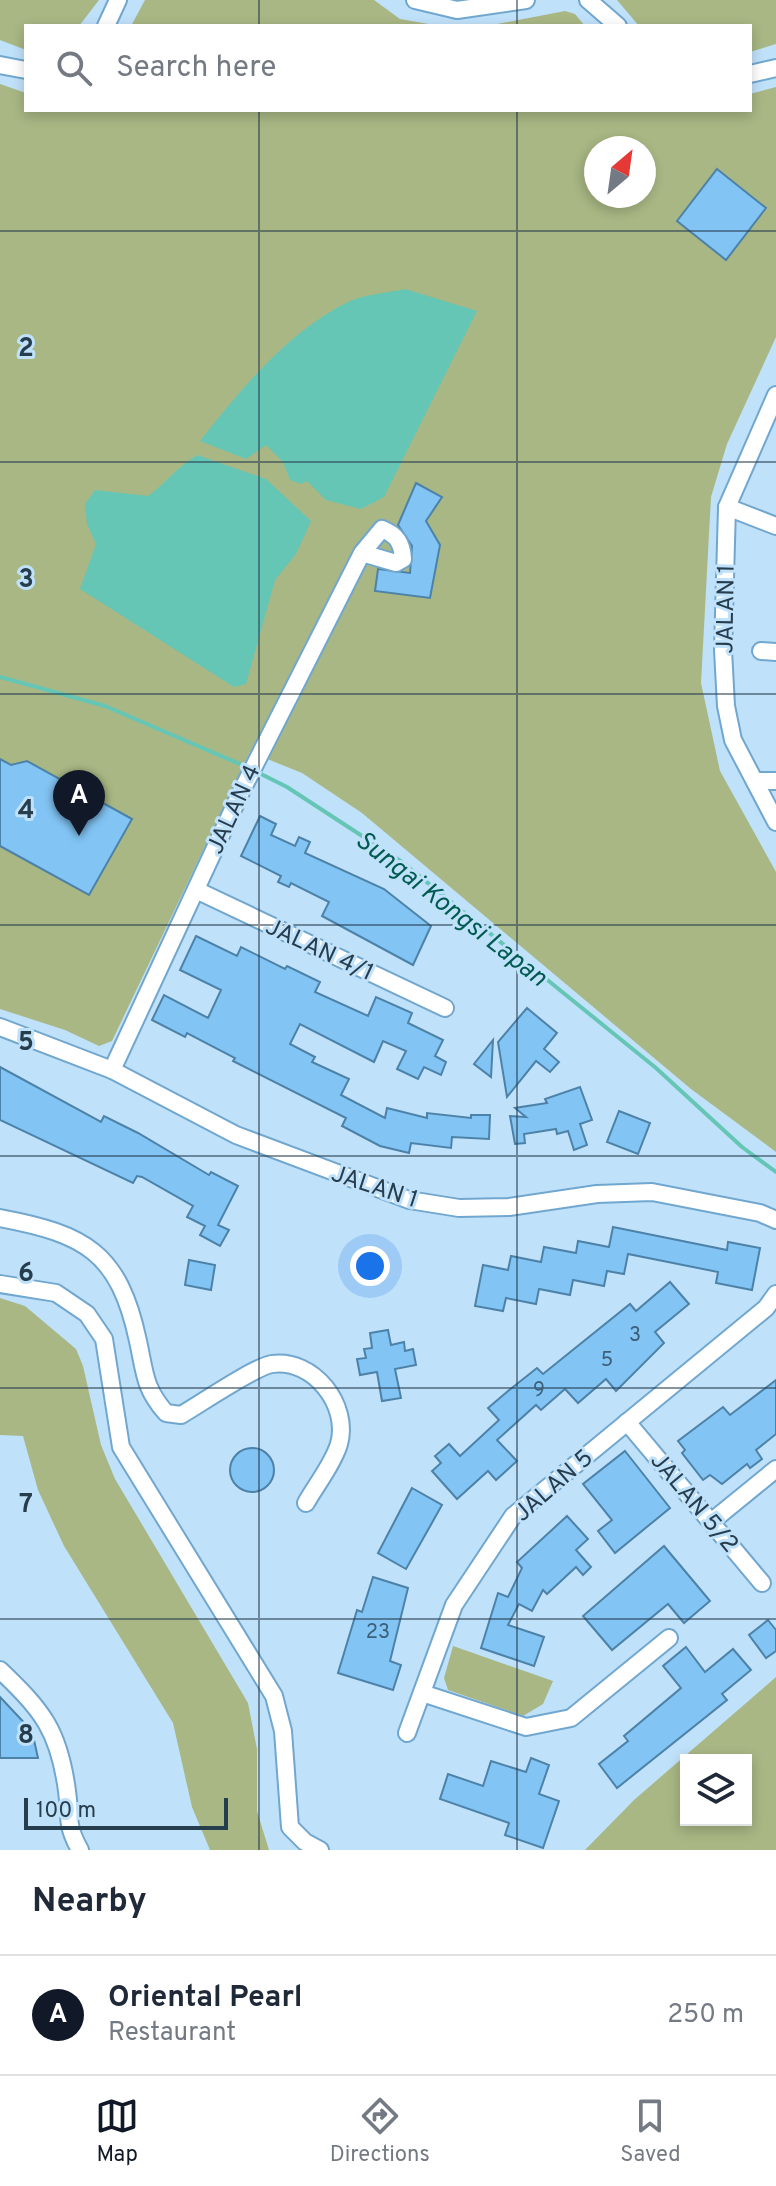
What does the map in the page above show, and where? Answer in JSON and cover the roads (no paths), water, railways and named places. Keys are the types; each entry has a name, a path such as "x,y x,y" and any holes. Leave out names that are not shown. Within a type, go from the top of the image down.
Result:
{"street":[{"path":"107,24 118,0"},
{"path":"415,0 457,10 526,0"},
{"path":"588,0 616,24"},
{"path":"0,65 24,70"},
{"path":"752,74 776,68"},
{"name":"JALAN 1","path":"776,395 727,507 723,650 726,706 733,740 776,822"},
{"path":"727,507 776,526"},
{"name":"JALAN 4","path":"112,1070 241,792 362,553"},
{"path":"755,781 776,781"},
{"name":"JALAN 4/1","path":"198,883 445,1008"},
{"name":"JALAN 1","path":"0,1027 112,1070 236,1135 409,1200 459,1208 509,1207 597,1194 652,1192 760,1213 776,1220"},
{"path":"0,1218 83,1241 106,1260 136,1330 149,1394 166,1413 181,1415 270,1364 299,1365 320,1377 341,1422 339,1445 306,1503"},
{"path":"0,1284 56,1293 87,1314 104,1339 121,1447 274,1696 283,1731 290,1827 305,1842 320,1850"},
{"name":"JALAN 5","path":"407,1733 454,1605 513,1516 766,1308 776,1294"},
{"name":"JALAN 5/2","path":"627,1422 762,1583"},
{"path":"711,1522 776,1469"},
{"path":"422,1693 526,1727 571,1718 669,1638"},
{"path":"0,1670 27,1696 57,1737 68,1793 68,1829 80,1850"}],"waterway":[{"name":"Sungai Kongsi Lapan","path":"0,677 105,706 249,768"},
{"name":"Sungai Kongsi Lapan","path":"257,772 287,787 402,862 656,1068 742,1147 776,1172"}],"place":[{"name":"Oriental Pearl","path":"79,836"}]}
